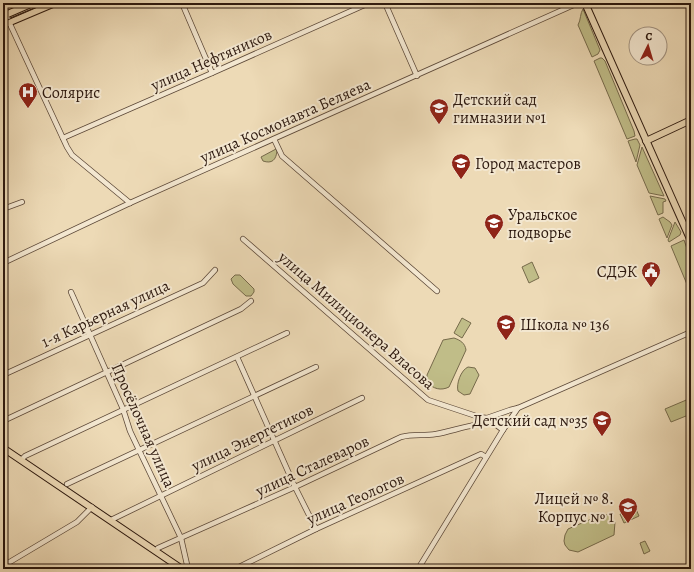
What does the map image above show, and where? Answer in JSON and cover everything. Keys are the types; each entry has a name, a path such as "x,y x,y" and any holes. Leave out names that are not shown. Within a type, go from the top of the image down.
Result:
{"main road":[{"path":"4,16 33,3"},
{"path":"3,25 55,3"},
{"path":"585,3 691,241"},
{"path":"646,141 691,120"},
{"path":"3,448 182,569"}],"street":[{"path":"182,3 212,73"},
{"name":"улица Нефтяников","path":"63,138 369,3"},
{"path":"385,3 417,76"},
{"name":"улица Космонавта Беляева","path":"3,262 578,3"},
{"path":"3,9 4,16 10,23 72,155 130,204"},
{"path":"274,139 282,156 437,291"},
{"path":"3,209 22,202"},
{"name":"улица Милиционера Власова","path":"243,239 428,400 485,418 503,430"},
{"name":"1-я Карьерная улица","path":"3,375 203,283 215,270"},
{"name":"Просёлочная улица","path":"71,292 124,409 130,430 181,538 188,569"},
{"path":"3,421 241,309 251,301"},
{"path":"485,418 518,408 691,332"},
{"path":"21,460 25,456 287,333"},
{"path":"237,357 295,487 316,529"},
{"path":"67,484 316,367"},
{"name":"улица Энергетиков","path":"111,520 362,398"},
{"path":"418,569 486,457 518,408"},
{"name":"улица Сталеваров","path":"156,551 158,548 295,487 401,437 413,434 428,435 446,432 460,427 476,425 485,418"},
{"name":"улица Геологов","path":"235,569 316,529 481,454 486,457"},
{"path":"3,566 77,522 92,507"}],"shaded area":[{"path":"583,9 600,50 598,54 592,57 578,25"},
{"path":"600,58 605,61 635,136 627,139 594,61"},
{"path":"637,139 640,145 636,162 628,141"},
{"path":"642,147 664,196 649,193 637,165"},
{"path":"276,149 275,159 271,162 263,161 261,157"},
{"path":"650,196 665,199 666,201 663,202 663,213 658,215"},
{"path":"663,217 672,225 667,238 659,219"},
{"path":"675,222 681,232 680,235 669,242 668,240"},
{"path":"684,240 691,260 691,294 671,246"},
{"path":"532,262 539,278 529,283 522,267"},
{"path":"235,275 240,275 254,289 251,296 246,296 233,284 231,279"},
{"path":"462,318 471,323 462,338 454,333"},
{"path":"454,338 465,345 466,350 449,387 443,389 434,388 427,382 427,375 443,340"},
{"path":"468,367 475,368 479,375 470,394 464,395 458,391 458,385 461,374"},
{"path":"691,398 691,414 671,422 665,409"},
{"path":"635,507 639,516 624,523 620,514"},
{"path":"603,514 608,515 615,522 614,535 578,552 569,550 564,541 568,529"},
{"path":"645,541 650,551 644,554 640,543"}],"tram line":[{"path":"3,22 47,3"}],"place":[{"name":"Солярис","path":"28,109"},
{"name":"Детский сад гимназии №1","path":"439,125"},
{"name":"Город мастеров","path":"461,180"},
{"name":"Уральское подворье","path":"494,240"},
{"name":"СДЭК","path":"651,288"},
{"name":"Школа № 136","path":"506,341"},
{"name":"Детский сад №35","path":"602,437"},
{"name":"Лицей № 8. Корпус № 1","path":"628,524"}]}
